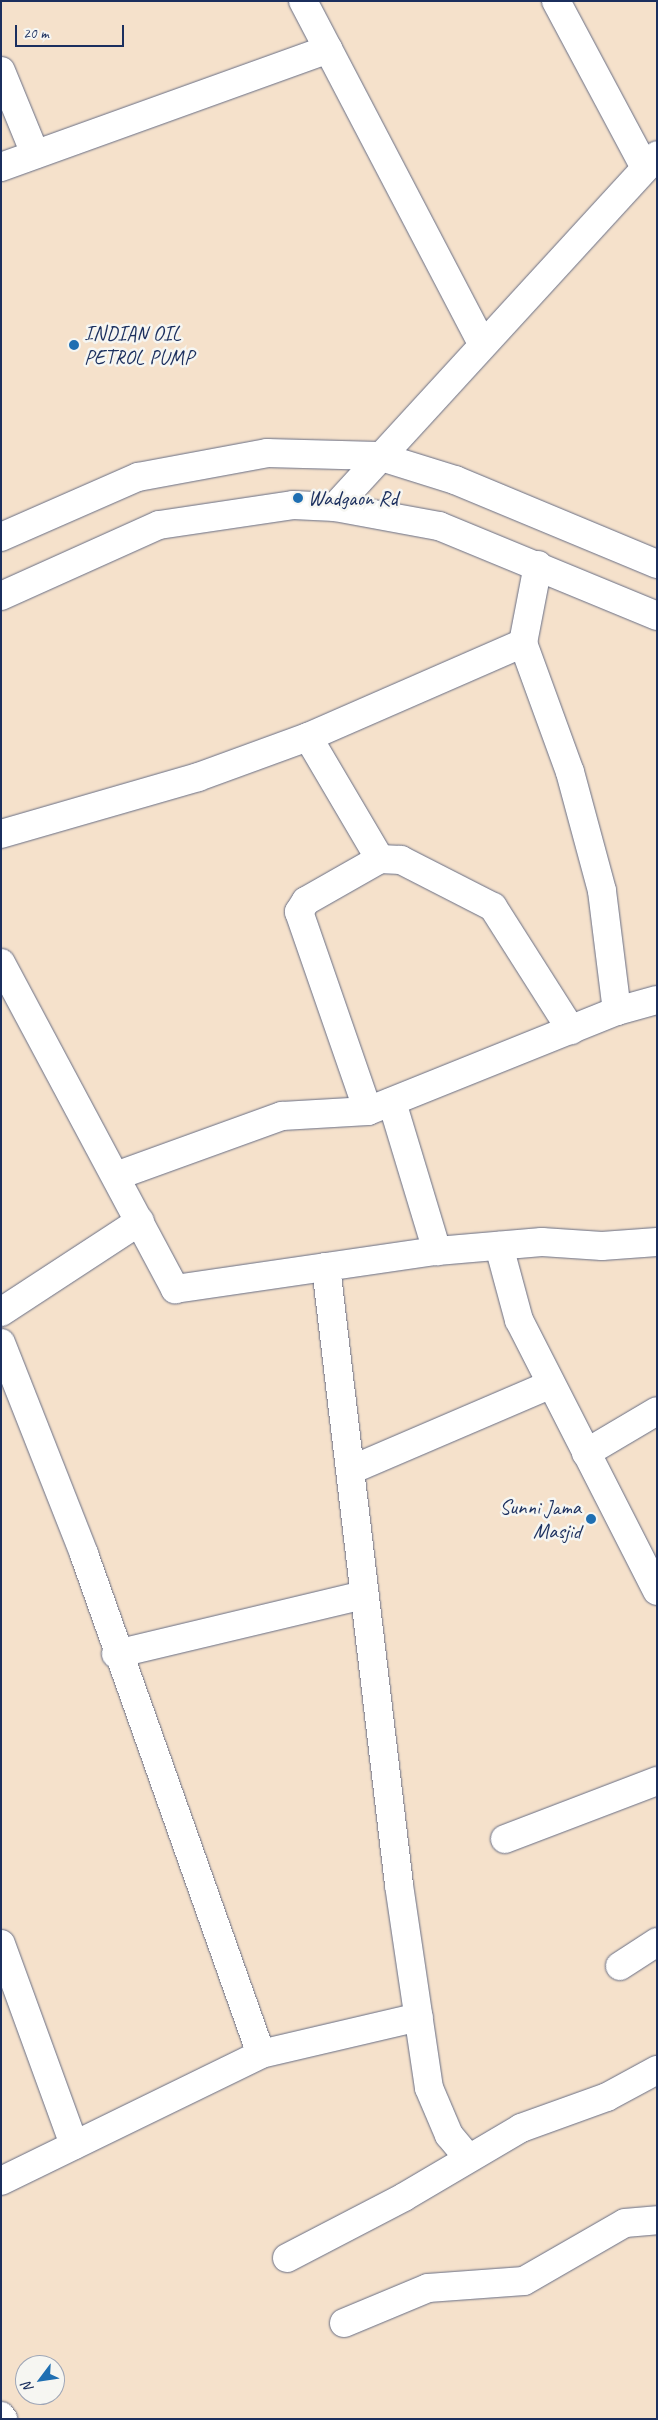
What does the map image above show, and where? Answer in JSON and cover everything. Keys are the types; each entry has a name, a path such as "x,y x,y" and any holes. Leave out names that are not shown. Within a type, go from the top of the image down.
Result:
{"street":[{"path":"303,1 482,343"},
{"path":"335,507 378,456 651,161 556,1"},
{"path":"1,166 328,49"},
{"path":"1,71 35,154"},
{"path":"1,537 138,477 267,453 378,456 455,480 657,564"},
{"path":"1,596 159,525 292,505 335,507 438,526 538,565 657,616"},
{"path":"538,565 523,642 570,772 602,891 617,1011"},
{"path":"1,834 198,777 308,737 523,642"},
{"path":"308,737 380,859"},
{"path":"437,1251 299,912 306,901 380,859 401,860 493,907 571,1030"},
{"path":"1,963 175,1289 437,1251 500,1246 657,1242"},
{"path":"116,1176 282,1116 380,1107 617,1011 657,1000"},
{"path":"1,1312 140,1221"},
{"path":"500,1246 519,1320 657,1592"},
{"path":"326,1267 353,1470 363,1595 429,2088 449,2135 468,2158"},
{"path":"1,1343 84,1554 116,1654 200,1875 261,2054"},
{"path":"353,1470 551,1384"},
{"path":"586,1454 657,1411"},
{"path":"116,1654 363,1595"},
{"path":"505,1839 657,1781"},
{"path":"620,1966 657,1942"},
{"path":"4,1961 74,2145"},
{"path":"1,2181 261,2054 419,2017"},
{"path":"288,2258 521,2128 607,2097 657,2070"},
{"path":"344,2323 428,2288 524,2281 625,2223 657,2220"}],"place":[{"name":"INDIAN OIL PETROL PUMP","path":"74,345"},
{"name":"Wadgaon Rd","path":"298,498"},
{"name":"Sunni Jama Masjid","path":"591,1519"}]}
